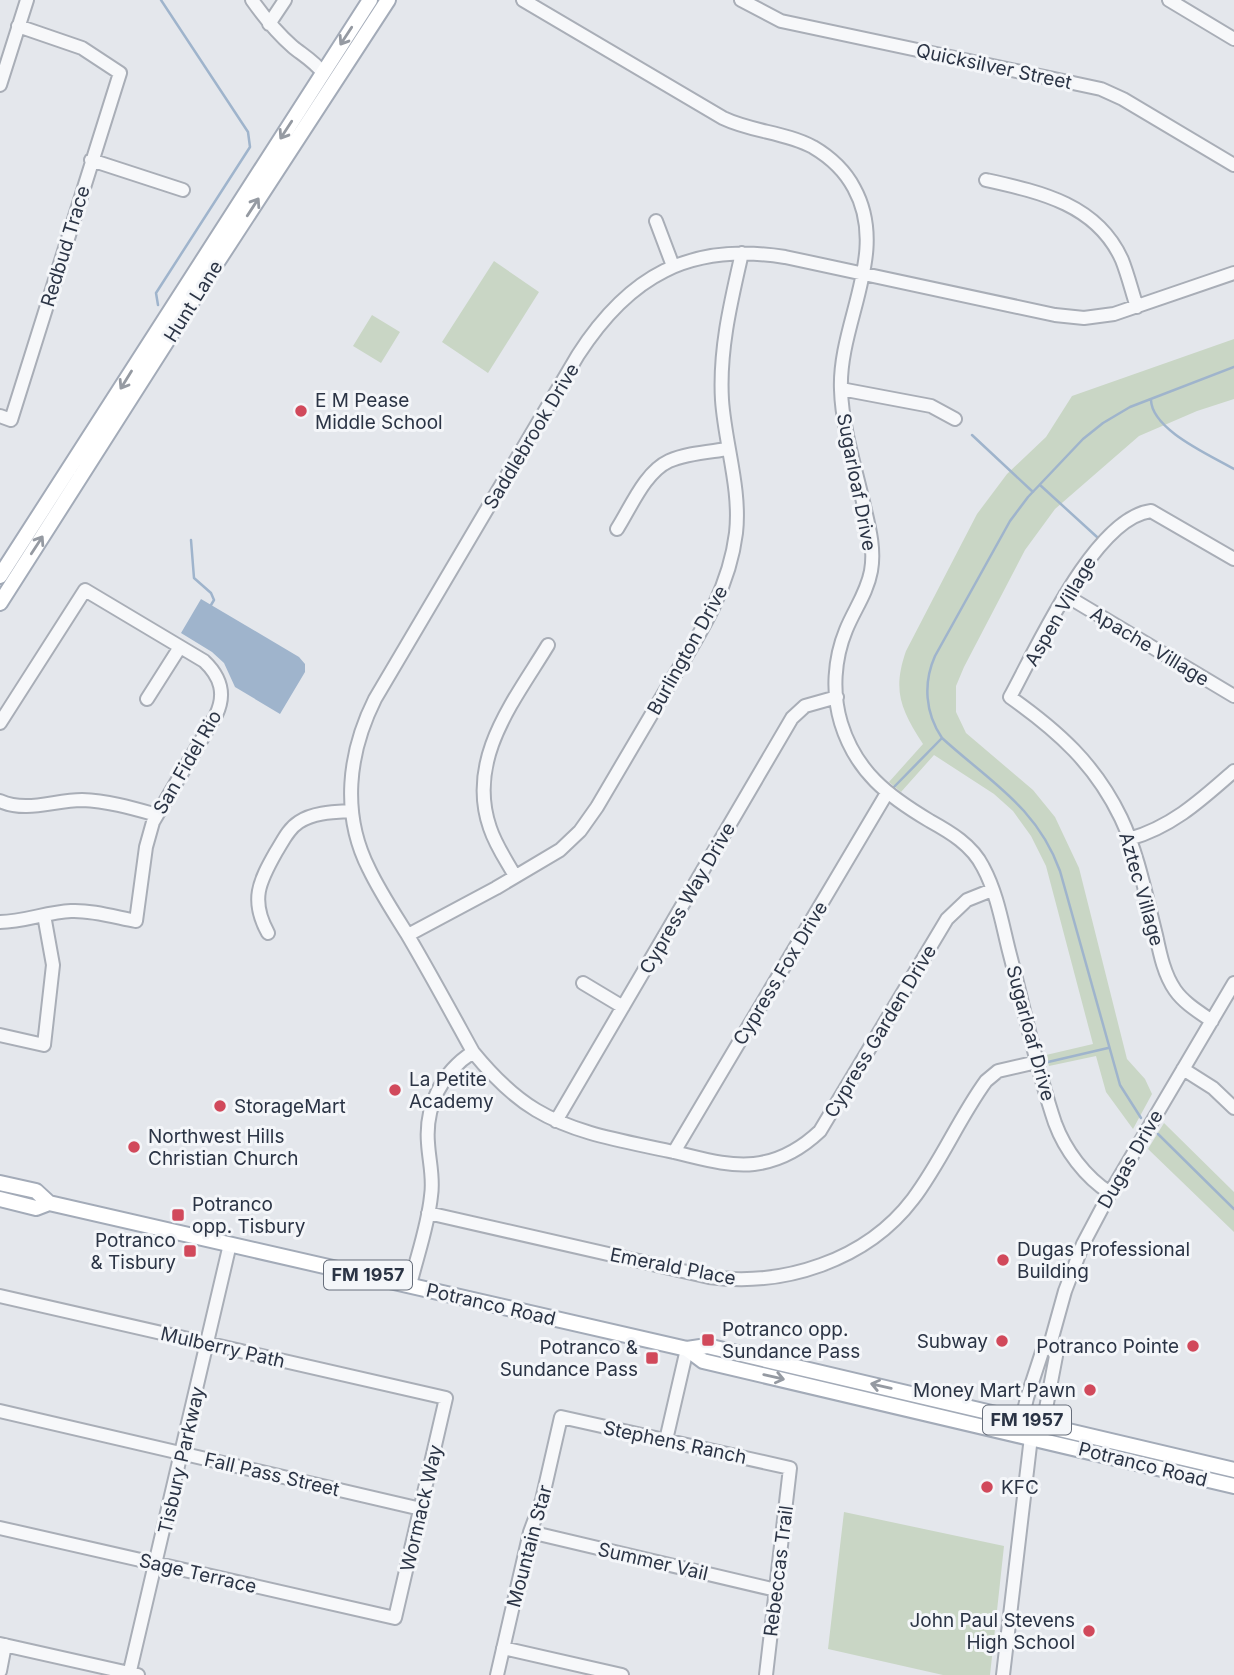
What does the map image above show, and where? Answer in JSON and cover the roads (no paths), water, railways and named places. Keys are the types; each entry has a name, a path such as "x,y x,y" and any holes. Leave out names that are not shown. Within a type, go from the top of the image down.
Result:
{"main road":[{"path":"372,0 376,19"},
{"name":"Hunt Lane","path":"0,603 95,441 210,260 323,73 372,0"},
{"name":"Hunt Lane","path":"210,260 388,0"},
{"path":"323,73 330,88"},
{"name":"Hunt Lane","path":"0,576 95,441"},
{"name":"Potranco Road","path":"4,1187 36,1191 49,1203 687,1349 706,1346 1234,1470"},
{"name":"Potranco Road","path":"0,1199 36,1208 49,1203"},
{"name":"Potranco Road","path":"687,1349 703,1361 1234,1486"}],"street":[{"path":"0,85 27,0"},
{"path":"252,0 270,24 323,73"},
{"path":"270,24 285,0"},
{"name":"Sugarloaf Drive","path":"523,0 723,118 737,125 802,142 830,159 852,184 865,214 867,247 845,355 841,389 872,555 866,590 841,644 836,665 836,697 841,721 852,749 869,774 887,793 962,841 983,866 1060,1135 1081,1167 1110,1193"},
{"name":"Quicksilver Street","path":"741,0 781,21 1101,89 1123,99 1234,165"},
{"path":"1168,0 1234,38"},
{"name":"Redbud Trace","path":"6,418 120,73 82,48 19,26"},
{"path":"91,160 183,190"},
{"path":"986,180 1049,195 1072,205 1092,220 1116,250 1137,307"},
{"path":"656,221 673,266"},
{"name":"Saddlebrook Drive","path":"556,1121 527,1105 507,1089 473,1052 369,870 361,852 352,811 353,759 365,718 597,327 629,293 673,266 708,256 742,253 785,257 1068,316 1098,317 1137,307 1234,273"},
{"name":"Burlington Drive","path":"408,935 560,850 586,823 719,598 732,558 736,531 736,500 722,400 723,362 742,253"},
{"path":"841,389 932,407 955,419"},
{"path":"617,529 649,478 662,465 678,457 728,449"},
{"name":"Aspen Village","path":"1010,697 1082,566 1104,541 1134,516 1151,511 1234,559"},
{"name":"San Fidel Rio","path":"0,723 85,590 204,661 214,671 220,683 222,699 216,715 157,815 146,847 136,921 85,911 44,915"},
{"name":"Apache Village","path":"1066,595 1234,696"},
{"path":"515,876 489,826 484,800 484,774 494,736 548,645"},
{"path":"147,699 180,647"},
{"name":"Cypress Way Drive","path":"556,1121 792,718 805,706 836,697"},
{"name":"Aztec Village","path":"1010,697 1049,725 1090,768 1121,818 1129,839 1165,969 1182,999 1212,1021"},
{"path":"1129,839 1152,832 1178,818 1234,771"},
{"name":"Cypress Fox Drive","path":"674,1152 887,793"},
{"path":"0,801 23,806 93,801 131,807 157,815"},
{"path":"268,933 259,911 259,887 286,834 300,821 312,816 352,811"},
{"name":"Cypress Garden Drive","path":"556,1121 586,1132 726,1164 752,1164 782,1157 809,1141 832,1114 947,919 967,900 992,890"},
{"path":"0,922 16,922 44,915 53,965 44,1045 0,1035"},
{"path":"583,983 623,1007"},
{"name":"Dugas Drive","path":"1022,1419 1042,1352 1050,1345 1072,1271 1094,1221 1234,983"},
{"path":"410,1285 428,1213 432,1183 427,1132 432,1107 448,1073 473,1052"},
{"name":"Emerald Place","path":"428,1213 709,1277 762,1279 803,1271 854,1249 890,1223 921,1188 986,1081 1003,1069 1037,1062"},
{"path":"1183,1069 1213,1088 1234,1108"},
{"name":"Tisbury Parkway","path":"132,1674 230,1244"},
{"name":"Mulberry Path","path":"0,1296 446,1398"},
{"name":"Dugas Drive","path":"1043,1424 1056,1356 1050,1345"},
{"path":"666,1440 687,1349"},
{"name":"Wormack Way","path":"395,1618 446,1398"},
{"name":"Fall Pass Street","path":"0,1411 421,1509"},
{"name":"Stephens Ranch","path":"561,1417 790,1468"},
{"name":"Mountain Star","path":"497,1675 530,1532 542,1500 561,1417"},
{"path":"1003,1675 1031,1437 1022,1419"},
{"path":"1031,1437 1043,1424"},
{"name":"Rebeccas Trail","path":"766,1675 790,1468"},
{"name":"Sage Terrace","path":"0,1528 395,1618"},
{"name":"Summer Vail","path":"530,1532 776,1590"},
{"path":"0,1671 3,1645 132,1674"},
{"path":"503,1648 622,1675"}],"water":[{"path":"201,599 299,657 305,664 305,672 280,714 235,687 224,663 212,652 181,633"}],"waterway":[{"path":"158,305 156,293 250,147 248,132 161,0"},
{"path":"1141,1118 1120,1085 1060,871 1050,849 1025,812 942,738 929,708 927,687 935,656 1010,521 1028,497 1083,439 1130,407 1234,367"},
{"path":"1151,400 1154,411 1171,431 1234,469"},
{"path":"972,435 1033,492"},
{"path":"1040,485 1097,537"},
{"path":"191,540 194,578 211,593 214,600 211,605"},
{"path":"893,788 942,738"},
{"path":"1048,1062 1108,1048"},
{"path":"1158,1134 1234,1209"}],"place":[{"name":"E M Pease Middle School","path":"301,411"},
{"name":"La Petite Academy","path":"395,1090"},
{"name":"StorageMart","path":"220,1106"},
{"name":"Northwest Hills Christian Church","path":"134,1147"},
{"name":"Potranco opp. Tisbury","path":"178,1215"},
{"name":"Potranco & Tisbury","path":"190,1251"},
{"name":"Dugas Professional Building","path":"1003,1260"},
{"name":"Potranco opp. Sundance Pass","path":"708,1340"},
{"name":"Subway","path":"1002,1341"},
{"name":"Potranco Pointe","path":"1193,1346"},
{"name":"Potranco & Sundance Pass","path":"652,1358"},
{"name":"Money Mart Pawn","path":"1090,1390"},
{"name":"KFC","path":"987,1487"},
{"name":"John Paul Stevens High School","path":"1089,1631"}]}
